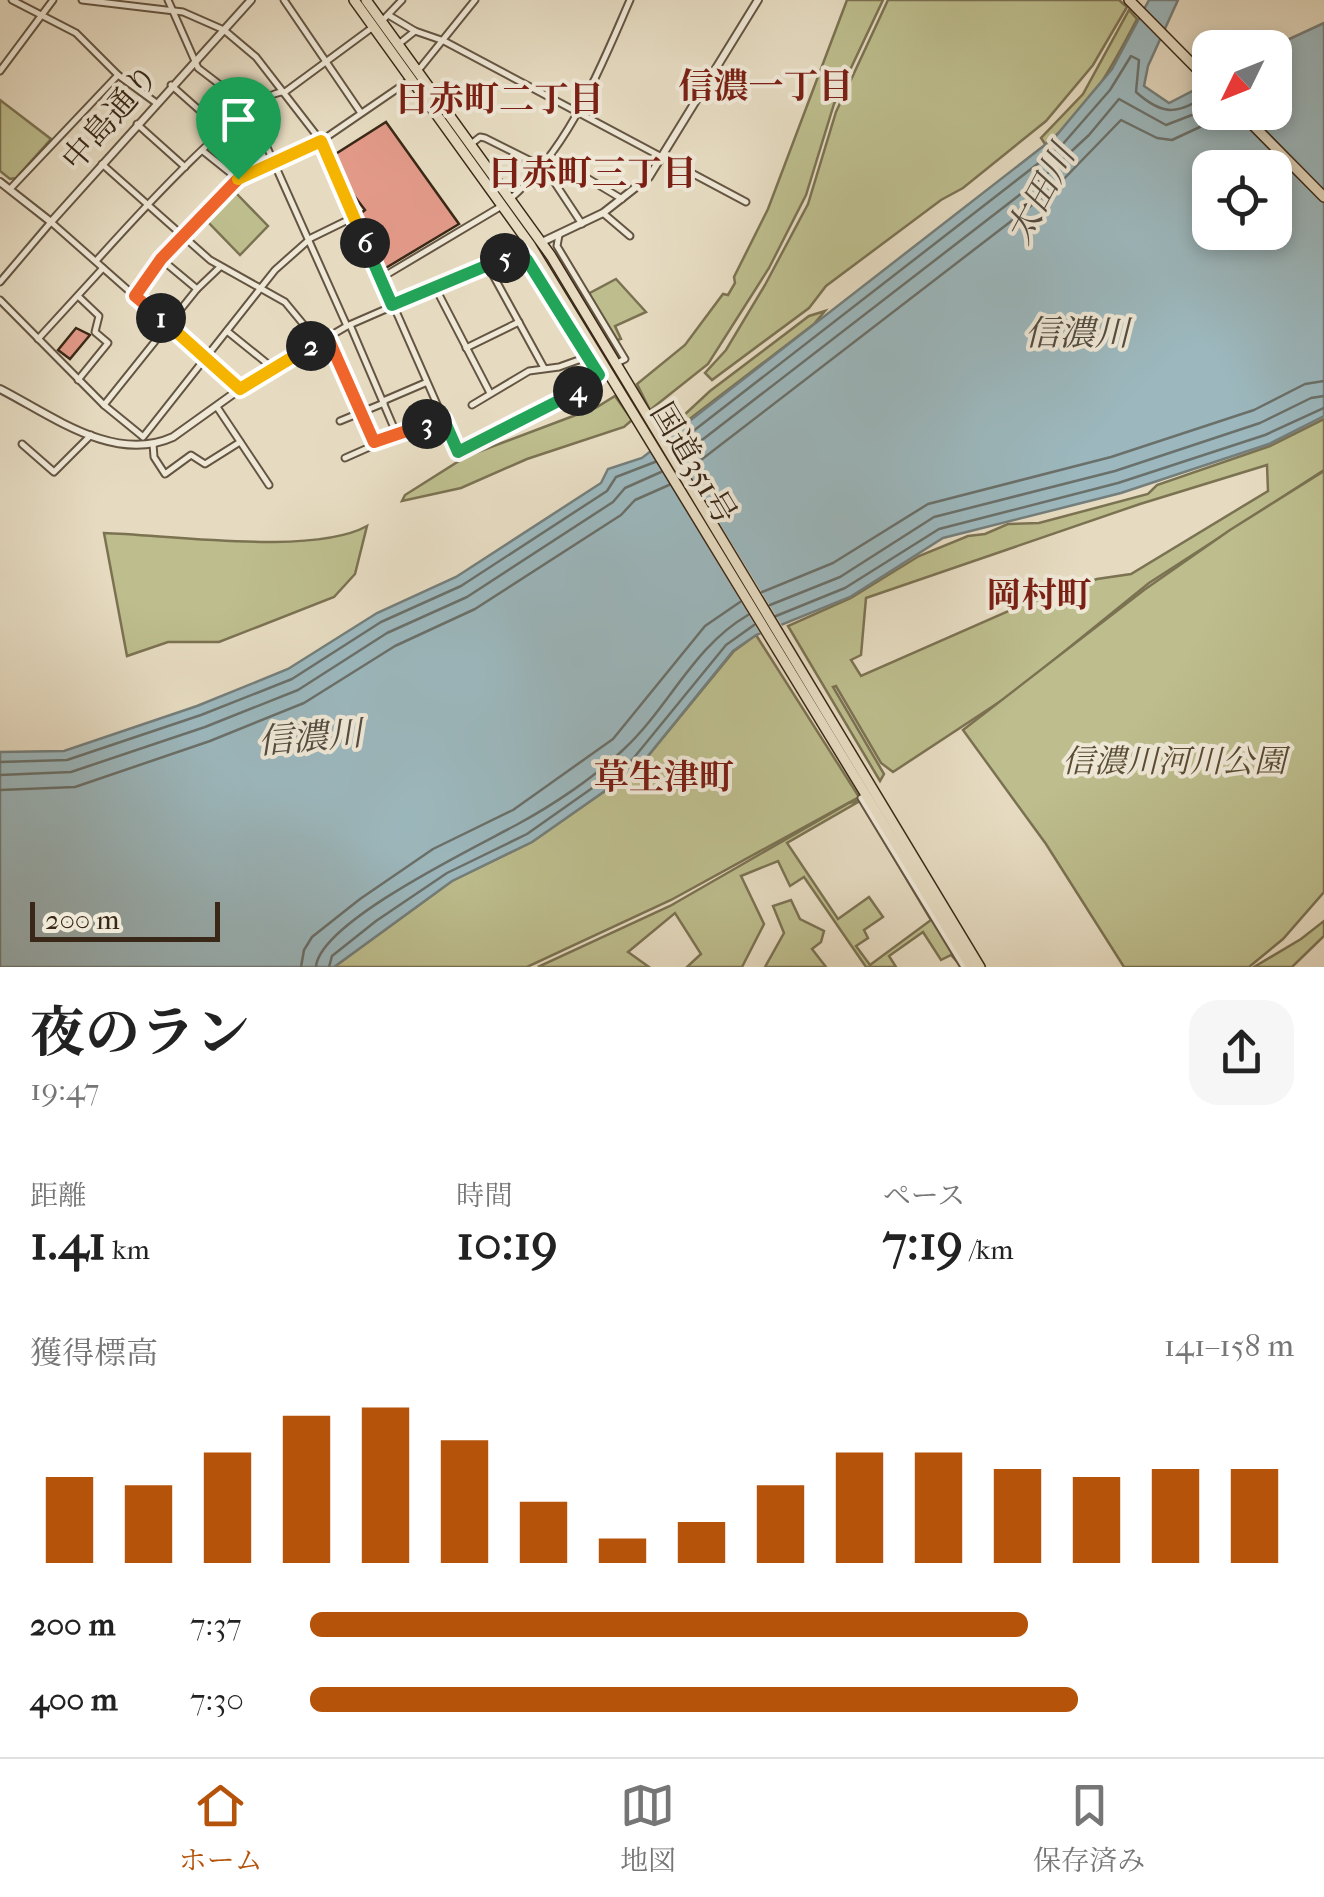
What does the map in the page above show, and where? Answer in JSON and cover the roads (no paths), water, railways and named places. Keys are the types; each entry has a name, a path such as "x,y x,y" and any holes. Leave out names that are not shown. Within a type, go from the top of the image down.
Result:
{"highway":[{"name":"国道351号","path":"354,0 382,22 414,75 536,244 980,967"},
{"name":"国道351号","path":"366,0 414,75 472,144 506,203"},
{"path":"1129,0 1192,64"},
{"path":"1258,130 1324,197"},
{"name":"国道351号","path":"628,394 967,967"}],"street":[{"path":"12,0 76,33 118,75 156,102"},
{"path":"0,70 53,0"},
{"path":"82,0 172,10 224,30 256,57 321,141 458,452 570,397 601,374 520,252"},
{"path":"168,0 194,61 250,107 397,435"},
{"name":"中島通り","path":"51,222 251,0"},
{"path":"284,0 361,114"},
{"path":"95,261 147,204 250,107 276,90 285,92 382,22 402,0"},
{"path":"135,296 161,259 238,179 321,141 414,75 475,0"},
{"path":"381,278 506,203 544,168 603,64 630,0"},
{"path":"0,389 91,436 116,444 147,442 183,432 240,389 318,342 392,305 559,235 624,200 649,177 758,0"},
{"path":"382,22 444,40 746,202"},
{"path":"397,44 415,30"},
{"path":"10,189 118,75"},
{"path":"172,85 224,132"},
{"path":"137,124 185,167"},
{"path":"472,144 480,137 485,138 544,168 582,224"},
{"path":"203,151 238,179"},
{"path":"552,157 624,200"},
{"path":"102,164 220,268 285,302 318,342"},
{"path":"0,182 51,222 240,389"},
{"path":"603,213 630,236"},
{"path":"147,442 275,270 311,238 354,217"},
{"path":"0,282 51,222"},
{"path":"559,235 557,246 625,360 621,361"},
{"path":"161,259 197,289"},
{"path":"488,266 544,368"},
{"path":"38,339 103,268"},
{"path":"104,405 197,289 220,268"},
{"path":"435,287 490,393"},
{"path":"78,296 99,316 96,332 108,343 78,380"},
{"path":"0,300 78,380 147,442 164,474 191,454 205,464 240,442"},
{"path":"466,348 519,322"},
{"path":"227,331 274,369"},
{"path":"328,338 374,442"},
{"path":"472,405 529,371 588,356"},
{"path":"340,421 425,383"},
{"path":"217,407 269,486"},
{"path":"345,458 374,442 440,417"},
{"path":"22,444 54,472 91,436"},
{"path":"861,798 967,967"}],"water":[{"name":"信濃川","path":"1149,0 1178,0 1148,66 1144,86 1169,103 1192,91 1192,130 1292,130 1292,38 1324,23 1324,416 1269,444 1121,493 943,538 850,597 756,635 733,651 639,767 532,842 452,881 334,967 0,967 0,752 64,751 197,706 288,669 377,613 456,577 601,483 608,469 642,458 1055,137 1112,69"}],"district":[{"name":"信濃一丁目","path":"766,86"},
{"name":"日赤町二丁目","path":"499,99"},
{"name":"日赤町三丁目","path":"592,173"},
{"name":"岡村町","path":"1039,595"},
{"name":"草生津町","path":"664,777"}],"water label":[{"name":"太田川","path":"1040,194"}],"park label":[{"name":"信濃川河川公園","path":"1174,761"}]}
